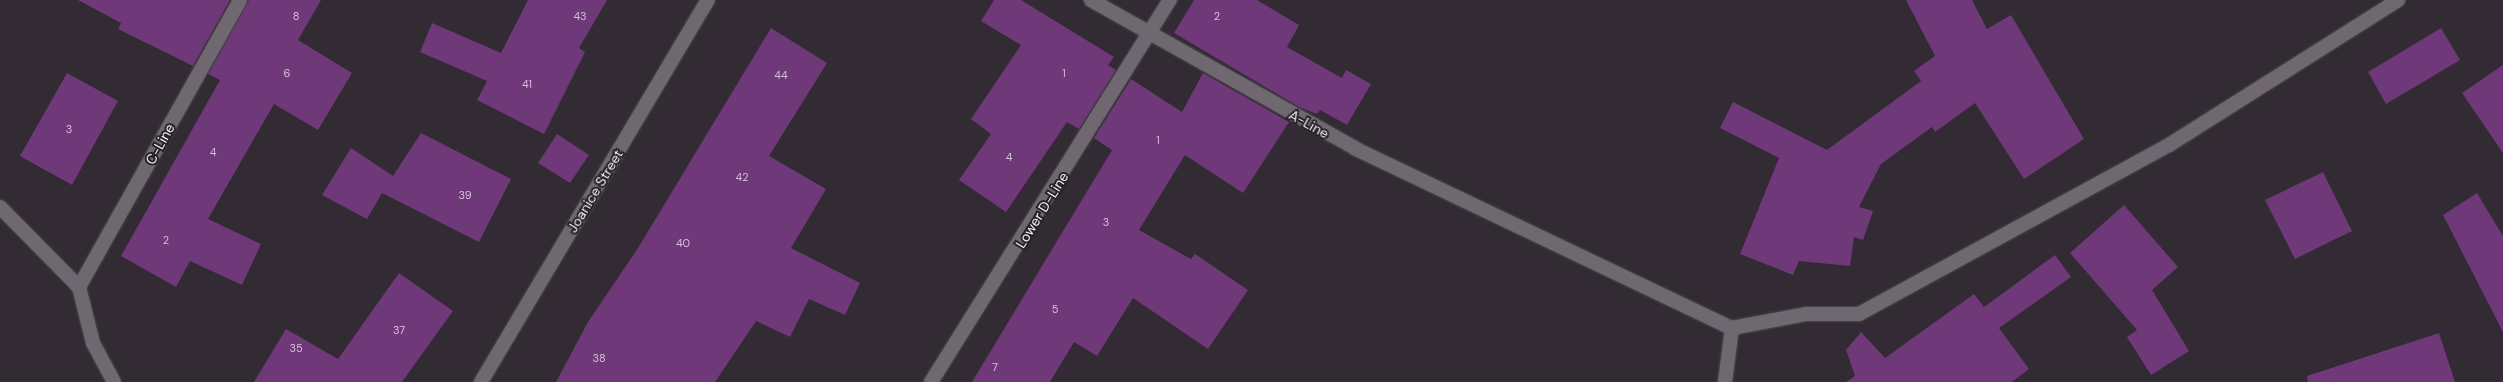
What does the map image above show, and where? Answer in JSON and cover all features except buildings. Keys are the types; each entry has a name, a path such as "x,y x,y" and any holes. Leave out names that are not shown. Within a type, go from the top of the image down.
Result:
{"street":[{"name":"C-Line","path":"79,287 240,0"},
{"name":"Joanice Street","path":"481,382 708,0"},
{"name":"A-Line","path":"1091,0 1151,37 1356,149 1536,232 1732,328"},
{"name":"Lower D-Line","path":"931,382 1151,37 1170,0"},
{"path":"1725,382 1732,328 1806,314 1859,314 2169,145 2398,0"},
{"path":"0,207 79,287 93,343 114,382"}]}
